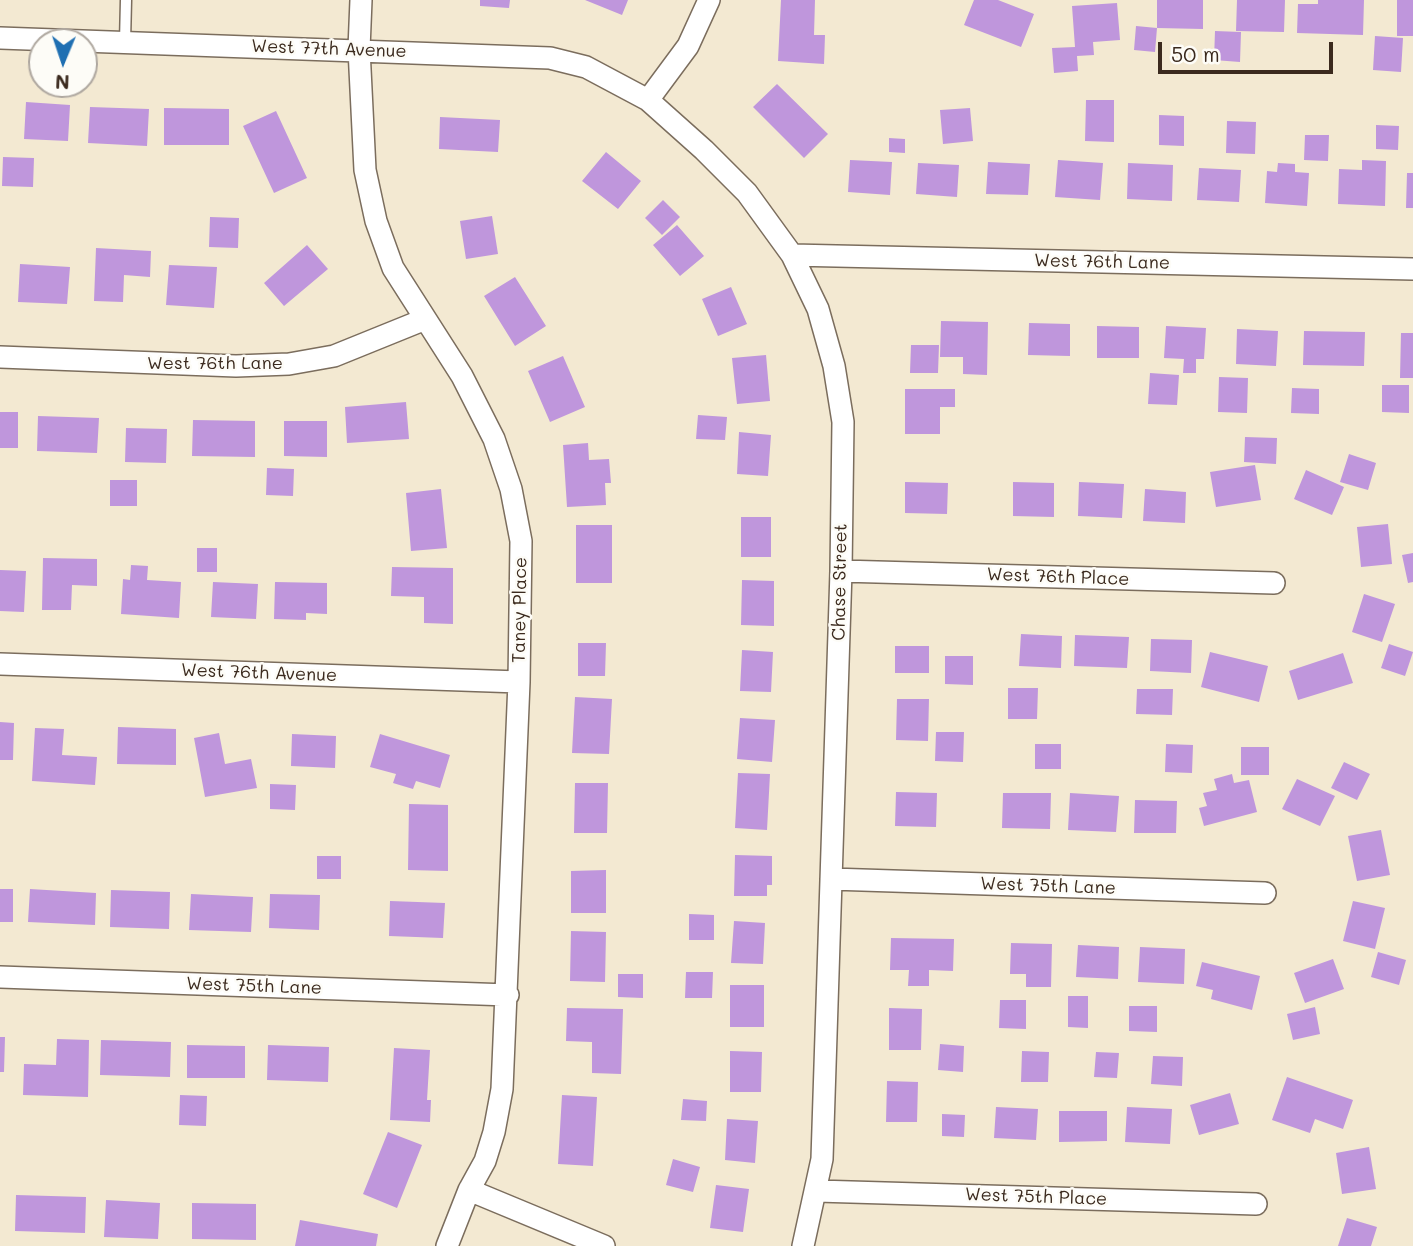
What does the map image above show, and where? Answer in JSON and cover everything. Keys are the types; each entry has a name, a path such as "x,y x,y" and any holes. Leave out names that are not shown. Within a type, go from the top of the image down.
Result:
{"street":[{"name":"Taney Place","path":"361,0 359,49 365,170 376,221 393,268 423,320 462,376 494,439 511,489 521,541 519,682 502,1090 485,1161 469,1190 447,1246"},
{"path":"648,100 688,46 709,0"},
{"name":"West 77th Avenue","path":"0,38 550,58 586,67 648,100"},
{"name":"Chase Street","path":"648,100 747,193 792,255 818,309 834,366 843,422 841,571 822,1159 803,1246"},
{"name":"West 76th Lane","path":"792,255 1413,269"},
{"name":"West 76th Lane","path":"0,357 236,366 289,364 334,356 423,320"},
{"name":"West 76th Place","path":"841,571 1275,583"},
{"name":"West 76th Avenue","path":"0,664 519,682"},
{"name":"West 75th Lane","path":"831,879 1265,893"},
{"name":"West 75th Lane","path":"0,977 508,995"},
{"path":"469,1190 604,1246"},
{"name":"West 75th Place","path":"817,1191 1256,1203"}],"lane":[{"path":"125,42 126,0"}],"building":[{"path":"480,0 510,0 509,8 480,6"},
{"path":"585,0 628,0 622,15"},
{"path":"781,0 815,0 814,35 825,35 824,64 778,61"},
{"path":"974,0 998,0 1034,14 1021,47 964,25"},
{"path":"1157,0 1203,0 1203,29 1157,28"},
{"path":"1237,0 1285,0 1284,32 1236,31"},
{"path":"1318,0 1364,0 1363,35 1297,33 1298,4 1318,4"},
{"path":"1397,0 1413,0 1413,36 1397,36"},
{"path":"1117,3 1120,40 1093,42 1094,55 1077,56 1078,71 1054,73 1052,48 1075,47 1072,6"},
{"path":"1136,26 1157,28 1155,52 1134,50"},
{"path":"1215,31 1241,32 1240,62 1214,60"},
{"path":"1375,36 1403,38 1401,72 1373,70"},
{"path":"777,84 828,134 804,158 753,107"},
{"path":"1086,100 1114,100 1114,142 1085,141"},
{"path":"26,102 70,105 68,141 24,139"},
{"path":"90,107 149,109 147,146 88,143"},
{"path":"164,108 229,109 229,145 164,145"},
{"path":"970,108 973,141 943,144 940,110"},
{"path":"276,111 307,178 274,193 243,126"},
{"path":"1159,115 1184,116 1184,146 1159,145"},
{"path":"440,117 500,120 498,152 439,149"},
{"path":"1227,121 1256,122 1255,154 1226,153"},
{"path":"1376,125 1399,126 1398,150 1376,149"},
{"path":"1305,135 1329,135 1328,161 1304,160"},
{"path":"889,138 905,139 905,153 889,152"},
{"path":"606,152 641,181 618,209 582,181"},
{"path":"3,157 34,158 33,187 2,186"},
{"path":"850,160 892,162 890,195 848,192"},
{"path":"1058,160 1103,163 1100,200 1055,197"},
{"path":"1362,160 1386,161 1385,206 1338,204 1339,169 1362,170"},
{"path":"988,162 1030,164 1028,195 986,194"},
{"path":"918,163 959,165 957,197 916,194"},
{"path":"1128,163 1173,165 1172,201 1127,199"},
{"path":"1278,163 1295,164 1295,172 1309,173 1307,206 1265,203 1267,171 1277,172"},
{"path":"1199,168 1241,170 1239,202 1197,200"},
{"path":"1407,173 1413,173 1413,208 1406,208"},
{"path":"663,200 680,217 662,235 645,218"},
{"path":"492,216 498,254 466,259 460,221"},
{"path":"210,217 239,218 238,248 209,247"},
{"path":"677,225 704,256 680,276 653,245"},
{"path":"307,245 328,269 284,306 264,283"},
{"path":"96,248 151,251 150,277 124,275 123,302 94,301"},
{"path":"20,264 70,267 67,304 18,302"},
{"path":"169,265 217,267 214,308 166,305"},
{"path":"515,277 546,326 515,346 484,296"},
{"path":"731,287 747,324 718,336 702,299"},
{"path":"941,321 988,322 987,375 963,374 963,357 940,357"},
{"path":"1029,323 1070,324 1070,356 1028,355"},
{"path":"1097,326 1139,327 1139,358 1097,358"},
{"path":"1166,326 1206,328 1204,359 1196,359 1196,373 1183,373 1184,359 1164,358"},
{"path":"1237,329 1278,331 1276,366 1236,364"},
{"path":"1304,331 1365,332 1364,366 1303,365"},
{"path":"1401,333 1413,333 1413,378 1400,378"},
{"path":"911,345 939,345 938,373 910,373"},
{"path":"766,355 770,401 737,404 732,358"},
{"path":"563,356 585,407 550,422 528,371"},
{"path":"1150,373 1179,375 1177,405 1148,404"},
{"path":"1219,377 1248,378 1247,413 1218,412"},
{"path":"1382,385 1409,385 1409,413 1382,412"},
{"path":"1292,388 1319,389 1319,414 1291,413"},
{"path":"905,389 955,389 955,407 940,407 940,434 905,434"},
{"path":"406,402 409,439 347,443 345,407"},
{"path":"0,412 18,412 18,448 0,448"},
{"path":"698,415 727,417 725,440 696,439"},
{"path":"38,416 99,418 97,453 37,451"},
{"path":"193,420 255,421 255,457 192,456"},
{"path":"284,421 327,421 327,457 284,456"},
{"path":"126,428 167,429 166,463 125,462"},
{"path":"739,432 771,435 768,476 737,474"},
{"path":"1245,437 1277,438 1276,464 1244,462"},
{"path":"588,443 589,460 609,459 611,483 605,483 606,505 567,507 563,445"},
{"path":"1349,454 1376,463 1368,490 1340,482"},
{"path":"1255,465 1261,500 1216,507 1210,472"},
{"path":"267,468 294,469 293,496 266,495"},
{"path":"1306,470 1344,487 1332,515 1294,499"},
{"path":"110,480 137,480 137,506 110,506"},
{"path":"905,482 948,483 947,514 905,513"},
{"path":"1013,482 1054,483 1054,517 1013,516"},
{"path":"1079,482 1124,484 1122,518 1078,516"},
{"path":"441,489 447,548 411,551 406,493"},
{"path":"1145,489 1186,492 1185,523 1143,521"},
{"path":"741,517 771,517 771,557 741,557"},
{"path":"1388,524 1392,564 1361,567 1357,527"},
{"path":"576,525 612,525 612,583 576,583"},
{"path":"197,548 217,548 217,572 197,572"},
{"path":"1413,553 1413,582 1408,583 1402,555"},
{"path":"43,558 97,559 97,586 72,585 71,610 42,610"},
{"path":"131,565 148,566 147,580 181,582 179,618 121,614 123,579 130,580"},
{"path":"392,567 453,568 453,624 424,623 424,597 391,596"},
{"path":"0,570 26,571 24,612 0,611"},
{"path":"742,580 774,581 774,626 741,625"},
{"path":"213,582 258,584 256,619 211,617"},
{"path":"275,582 327,583 327,614 306,613 306,620 274,619"},
{"path":"1364,594 1395,604 1382,642 1352,632"},
{"path":"1021,634 1062,636 1061,668 1019,666"},
{"path":"1075,635 1129,637 1127,668 1074,666"},
{"path":"1151,639 1192,640 1191,673 1150,671"},
{"path":"578,643 606,643 605,676 578,676"},
{"path":"1389,644 1413,652 1405,676 1381,668"},
{"path":"895,646 929,646 929,673 895,673"},
{"path":"742,650 773,652 771,692 740,691"},
{"path":"1210,652 1268,666 1259,702 1201,687"},
{"path":"1343,653 1353,683 1298,700 1289,671"},
{"path":"945,656 973,656 973,685 945,684"},
{"path":"1008,688 1038,688 1037,719 1008,719"},
{"path":"1137,689 1173,689 1172,715 1136,714"},
{"path":"575,697 612,699 609,754 572,753"},
{"path":"897,699 929,699 928,741 896,740"},
{"path":"740,718 775,720 772,762 737,759"},
{"path":"0,722 14,723 13,760 0,760"},
{"path":"118,727 176,729 176,765 117,764"},
{"path":"35,728 64,729 62,755 97,757 95,785 32,781"},
{"path":"936,732 964,732 963,762 935,761"},
{"path":"219,733 225,764 251,759 257,788 205,797 194,738"},
{"path":"292,734 336,736 335,768 291,766"},
{"path":"380,734 450,755 440,788 416,781 413,789 393,783 396,774 370,767"},
{"path":"1035,744 1061,744 1061,769 1035,769"},
{"path":"1166,744 1193,745 1192,773 1165,772"},
{"path":"1241,747 1269,747 1269,775 1241,775"},
{"path":"1344,762 1370,774 1357,800 1331,788"},
{"path":"738,773 770,774 767,830 735,828"},
{"path":"1232,774 1234,783 1249,780 1257,812 1204,826 1199,808 1207,806 1203,793 1217,790 1214,779"},
{"path":"1297,779 1335,796 1320,826 1282,809"},
{"path":"575,783 608,783 607,833 574,833"},
{"path":"270,784 296,785 295,810 270,809"},
{"path":"896,792 937,793 936,827 895,826"},
{"path":"1003,793 1051,793 1050,829 1002,828"},
{"path":"1070,793 1119,796 1116,832 1068,830"},
{"path":"1135,800 1177,801 1176,833 1134,833"},
{"path":"409,804 448,805 448,871 408,870"},
{"path":"1381,830 1390,875 1357,881 1348,836"},
{"path":"735,855 772,856 772,885 767,885 767,896 734,896"},
{"path":"317,856 341,856 341,879 317,879"},
{"path":"606,870 606,913 571,913 571,871"},
{"path":"0,889 13,889 13,922 0,922"},
{"path":"30,889 96,893 95,925 28,922"},
{"path":"111,890 170,892 169,929 110,927"},
{"path":"191,894 253,897 251,932 189,930"},
{"path":"270,894 320,895 319,930 269,928"},
{"path":"390,901 445,903 443,938 389,936"},
{"path":"1353,901 1385,908 1375,949 1343,941"},
{"path":"689,914 714,915 714,940 689,940"},
{"path":"734,921 765,923 763,964 731,963"},
{"path":"571,931 606,932 605,982 570,981"},
{"path":"891,938 954,939 953,971 929,970 929,986 908,986 909,970 890,970"},
{"path":"1011,943 1052,944 1051,987 1026,987 1026,974 1010,974"},
{"path":"1078,945 1119,947 1118,979 1076,977"},
{"path":"1140,947 1185,949 1184,984 1138,982"},
{"path":"1378,952 1406,960 1399,985 1371,977"},
{"path":"1333,959 1344,989 1305,1003 1294,973"},
{"path":"1202,962 1260,976 1252,1010 1211,999 1213,990 1196,986"},
{"path":"686,972 713,972 712,998 685,998"},
{"path":"618,974 643,974 643,998 618,997"},
{"path":"730,985 764,985 764,1027 730,1027"},
{"path":"1068,996 1088,996 1088,1028 1068,1027"},
{"path":"1000,1000 1026,1000 1026,1029 999,1028"},
{"path":"1129,1006 1157,1006 1157,1032 1129,1031"},
{"path":"1315,1007 1320,1034 1293,1040 1287,1014"},
{"path":"567,1008 623,1009 621,1074 592,1073 592,1042 566,1041"},
{"path":"889,1008 922,1009 921,1050 889,1050"},
{"path":"0,1037 5,1037 4,1072 0,1072"},
{"path":"57,1039 89,1040 88,1097 23,1095 24,1064 56,1065"},
{"path":"101,1040 171,1042 170,1077 100,1075"},
{"path":"940,1044 964,1046 963,1072 938,1070"},
{"path":"187,1045 245,1046 245,1078 187,1078"},
{"path":"268,1045 329,1047 328,1082 267,1080"},
{"path":"394,1048 430,1050 427,1100 431,1100 430,1122 390,1120"},
{"path":"730,1051 762,1052 761,1092 730,1092"},
{"path":"1022,1051 1049,1052 1048,1082 1021,1082"},
{"path":"1096,1052 1119,1053 1117,1078 1094,1077"},
{"path":"1153,1056 1183,1057 1182,1086 1151,1084"},
{"path":"1287,1077 1353,1100 1343,1129 1315,1119 1310,1133 1272,1120"},
{"path":"887,1081 918,1082 917,1122 886,1122"},
{"path":"1230,1093 1239,1124 1199,1135 1190,1105"},
{"path":"180,1095 207,1096 206,1126 179,1125"},
{"path":"562,1095 597,1097 593,1166 558,1164"},
{"path":"683,1099 707,1101 706,1121 681,1120"},
{"path":"996,1107 1038,1109 1036,1140 994,1138"},
{"path":"1127,1107 1172,1109 1170,1144 1125,1142"},
{"path":"1059,1111 1107,1111 1107,1141 1059,1142"},
{"path":"942,1114 965,1115 964,1137 942,1136"},
{"path":"727,1119 758,1121 755,1163 725,1160"},
{"path":"388,1132 422,1145 397,1208 363,1194"},
{"path":"1369,1147 1376,1189 1342,1194 1336,1153"},
{"path":"673,1159 700,1167 693,1192 666,1185"},
{"path":"716,1185 749,1189 743,1232 710,1228"},
{"path":"16,1195 86,1197 85,1233 15,1231"},
{"path":"106,1200 160,1203 158,1239 104,1237"},
{"path":"192,1203 256,1204 256,1240 192,1239"},
{"path":"1347,1218 1377,1227 1371,1246 1338,1246"},
{"path":"300,1220 378,1234 376,1246 295,1246"}]}
